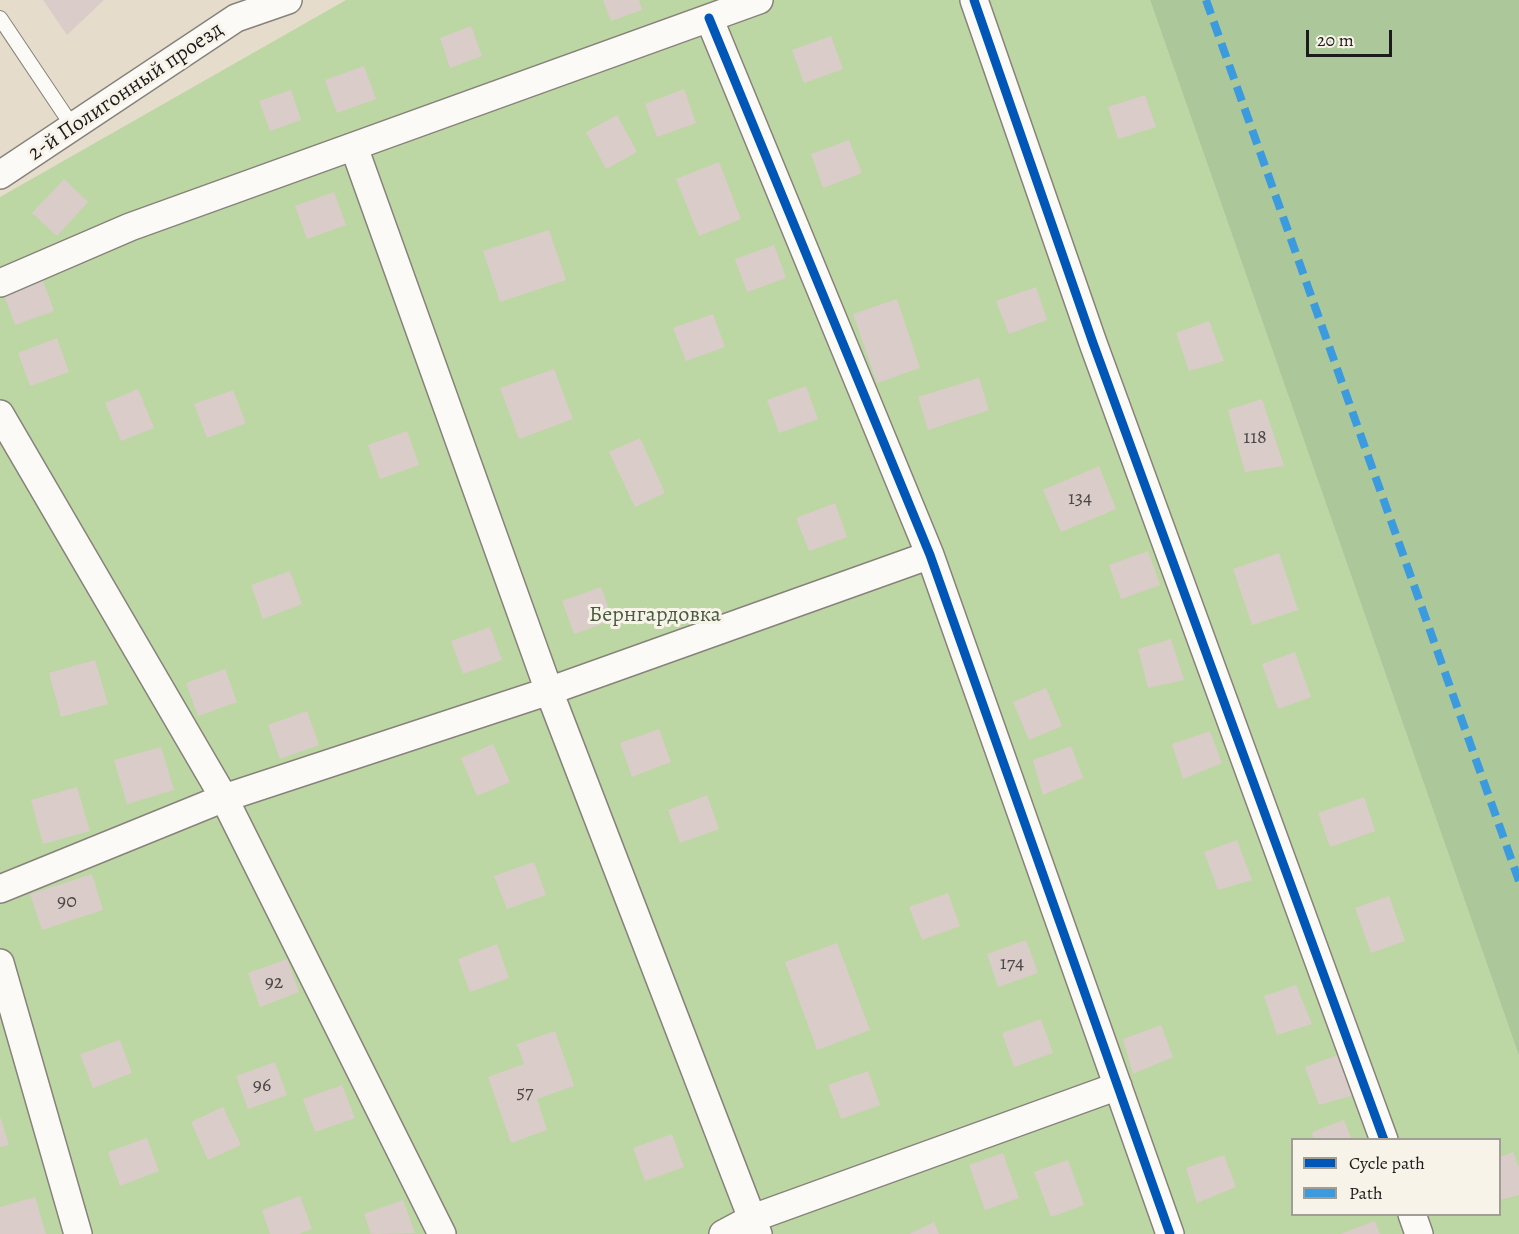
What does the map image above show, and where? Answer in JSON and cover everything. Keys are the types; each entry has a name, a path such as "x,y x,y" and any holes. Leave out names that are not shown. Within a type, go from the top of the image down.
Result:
{"street":[{"name":"2-й Полигонный проезд","path":"0,175 236,18 288,0"},
{"path":"0,283 130,227 759,0"},
{"path":"974,0 1093,343 1383,1138"},
{"path":"709,18 930,555 1170,1234"},
{"path":"354,147 549,691 755,1226"},
{"path":"0,414 224,798 442,1234"},
{"path":"0,889 224,798 549,691 930,555"},
{"path":"0,963 78,1234"},
{"path":"723,1234 755,1226 1118,1086"},
{"path":"1412,1216 1419,1234"}],"lane":[{"path":"0,18 73,127"}],"green space":[{"name":"Бернгардовка","path":"346,0 1150,0 1519,1056 1519,1234 0,1234 0,197"},
{"path":"1150,0 1519,0 1519,1056"}],"building":[{"path":"43,0 104,0 67,35"},
{"path":"603,0 639,0 642,10 611,21"},
{"path":"471,26 482,56 450,68 440,38"},
{"path":"831,36 843,69 804,83 792,50"},
{"path":"364,66 376,99 337,113 325,80"},
{"path":"684,89 696,123 657,137 645,104"},
{"path":"291,90 301,120 270,131 259,101"},
{"path":"1145,95 1156,127 1118,139 1108,107"},
{"path":"617,115 637,152 606,169 586,132"},
{"path":"849,140 862,173 823,188 811,154"},
{"path":"719,162 741,219 699,236 676,179"},
{"path":"64,179 88,202 57,236 32,213"},
{"path":"334,192 346,225 307,239 295,206"},
{"path":"549,230 566,280 500,302 483,251"},
{"path":"774,245 786,278 747,292 735,259"},
{"path":"42,278 54,311 15,325 3,292"},
{"path":"1036,287 1047,320 1009,334 996,301"},
{"path":"897,299 920,368 877,383 853,314"},
{"path":"713,314 725,347 686,361 673,328"},
{"path":"1209,321 1224,361 1189,371 1176,333"},
{"path":"57,338 69,372 30,386 18,353"},
{"path":"554,369 573,419 519,439 500,388"},
{"path":"979,378 989,410 928,430 918,397"},
{"path":"806,386 818,419 779,433 767,400"},
{"path":"138,389 154,428 121,441 105,403"},
{"path":"233,390 246,423 207,438 194,404"},
{"path":"1262,399 1284,466 1245,472 1228,410"},
{"path":"407,431 419,465 380,479 368,445"},
{"path":"640,438 665,493 635,507 609,452"},
{"path":"1099,466 1116,509 1061,532 1043,490"},
{"path":"835,503 847,537 809,551 796,518"},
{"path":"1148,551 1160,585 1121,599 1109,565"},
{"path":"1279,553 1298,610 1252,625 1233,569"},
{"path":"290,571 302,604 263,619 251,585"},
{"path":"601,587 613,620 574,634 562,601"},
{"path":"490,627 502,660 463,674 451,641"},
{"path":"1171,639 1184,680 1148,688 1138,649"},
{"path":"1295,652 1311,697 1278,709 1262,664"},
{"path":"95,660 108,704 61,717 49,673"},
{"path":"225,669 237,702 198,716 186,683"},
{"path":"1046,688 1062,726 1029,740 1013,702"},
{"path":"307,711 319,745 280,759 268,725"},
{"path":"659,729 671,762 632,777 620,743"},
{"path":"1210,731 1222,763 1183,779 1172,744"},
{"path":"493,744 510,782 477,796 461,758"},
{"path":"1071,746 1083,778 1043,795 1033,760"},
{"path":"161,747 174,790 127,804 114,760"},
{"path":"77,787 90,831 43,844 31,800"},
{"path":"707,795 719,829 680,843 668,810"},
{"path":"1364,797 1375,831 1330,847 1318,813"},
{"path":"1237,840 1252,880 1218,890 1204,852"},
{"path":"534,862 546,895 507,909 494,876"},
{"path":"92,874 103,910 42,930 30,894"},
{"path":"948,893 960,926 922,940 909,907"},
{"path":"1389,896 1405,941 1371,953 1355,908"},
{"path":"1026,940 1038,973 998,987 987,954"},
{"path":"837,943 870,1030 817,1050 785,962"},
{"path":"497,944 509,978 470,992 458,959"},
{"path":"287,959 299,992 260,1007 248,973"},
{"path":"1296,985 1312,1024 1277,1035 1264,996"},
{"path":"1041,1019 1053,1053 1014,1067 1002,1033"},
{"path":"1161,1025 1173,1057 1133,1074 1123,1039"},
{"path":"555,1031 574,1086 537,1099 547,1130 511,1143 488,1077 524,1064 517,1044"},
{"path":"120,1040 132,1073 93,1088 80,1054"},
{"path":"1338,1055 1354,1095 1319,1105 1305,1067"},
{"path":"275,1062 287,1095 248,1109 236,1076"},
{"path":"868,1071 880,1105 841,1119 828,1085"},
{"path":"342,1085 355,1118 315,1132 303,1099"},
{"path":"223,1107 241,1145 208,1160 191,1122"},
{"path":"0,1116 9,1145 0,1147"},
{"path":"1344,1120 1351,1138 1314,1138 1312,1132"},
{"path":"672,1134 684,1167 645,1181 633,1148"},
{"path":"147,1138 159,1171 120,1186 108,1152"},
{"path":"1513,1152 1519,1167 1519,1195 1501,1200 1501,1157"},
{"path":"1003,1153 1019,1198 985,1210 969,1165"},
{"path":"1224,1155 1236,1187 1197,1203 1186,1168"},
{"path":"1068,1160 1084,1205 1051,1217 1034,1172"},
{"path":"300,1196 312,1229 298,1234 270,1234 262,1210"},
{"path":"35,1197 46,1234 0,1234 0,1207"},
{"path":"403,1200 415,1233 371,1234 364,1214"},
{"path":"1375,1221 1380,1234 1340,1234"},
{"path":"934,1222 939,1234 909,1234"}],"marked path":[{"path":"1206,0 1519,881"}],"cycle path":[{"path":"974,0 1093,343 1383,1138"},
{"path":"709,18 930,555 1170,1234"}]}
